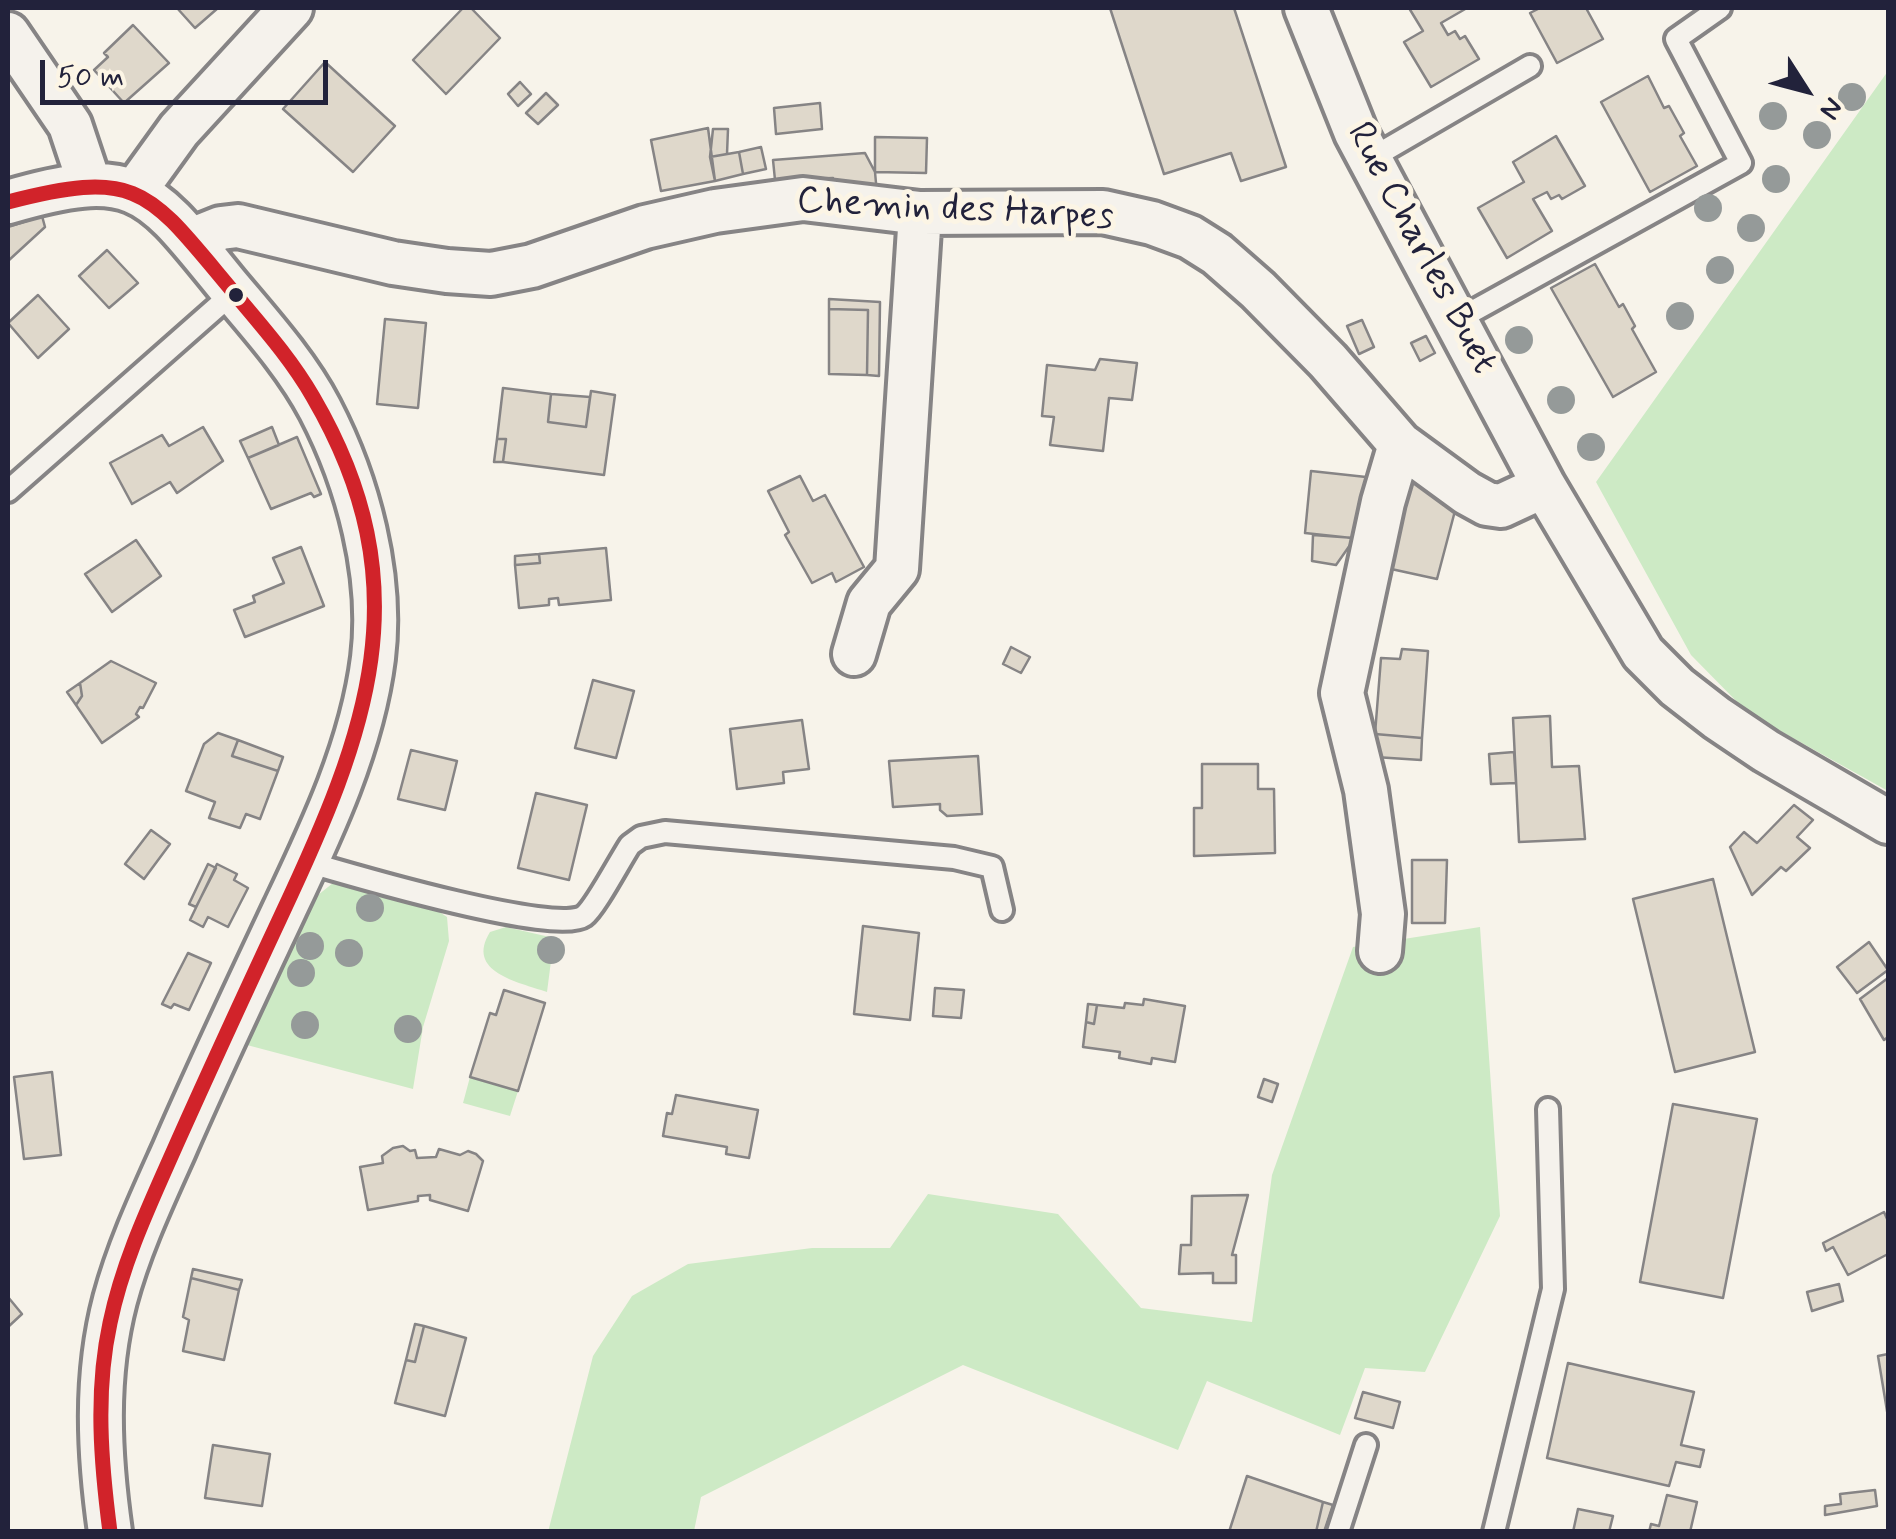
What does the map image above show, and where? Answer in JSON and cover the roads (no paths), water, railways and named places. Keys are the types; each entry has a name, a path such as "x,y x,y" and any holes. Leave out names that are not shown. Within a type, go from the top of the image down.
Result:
{"street":[{"path":"135,191 179,130 290,8"},
{"name":"Rue Charles Buet","path":"1306,8 1356,133 1544,486"},
{"path":"8,34 70,125 89,182"},
{"path":"8,202 89,182 135,191 157,204 190,240 279,349 318,405 350,480 375,613 369,684 356,740 307,862 135,1239 115,1301 102,1368 99,1422 110,1532"},
{"name":"Chemin des Harpes","path":"190,240 238,226 393,263 491,274 532,266 645,227 715,211 803,199 920,213 1104,212 1190,236 1217,254 1328,361 1400,444 1467,493 1487,504 1508,505 1544,486"},
{"path":"854,654 869,603 896,569 920,213"},
{"path":"1380,951 1384,914 1366,790 1342,693 1383,502 1400,444"},
{"path":"1544,486 1628,631 1660,671 1697,703 1766,751 1888,822"}],"lane":[{"path":"1457,320 1741,163 1676,39 1720,8"},
{"path":"1370,159 1530,66"},
{"path":"8,491 234,292"},
{"path":"307,862 528,918 566,922 584,916 630,845 641,837 664,832 954,858 992,867 1002,910"},
{"path":"1494,1532 1553,1289 1548,1110"},
{"path":"1338,1532 1366,1445"}]}
